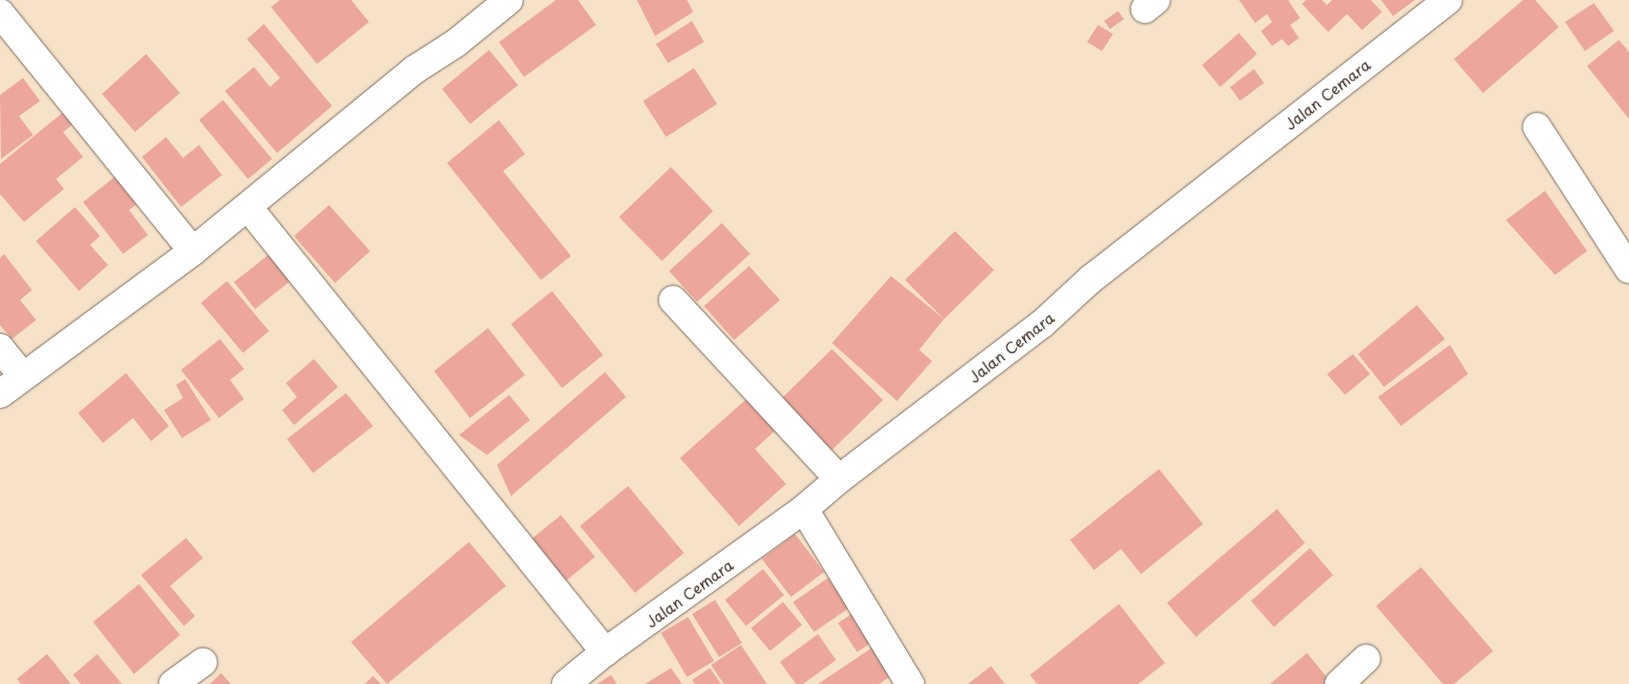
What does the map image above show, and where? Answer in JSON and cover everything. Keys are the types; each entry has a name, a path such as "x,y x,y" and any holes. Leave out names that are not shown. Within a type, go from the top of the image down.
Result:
{"street":[{"path":"0,10 12,0"},
{"path":"0,394 193,250 414,70 456,43 509,0"},
{"name":"Jalan Cemara","path":"566,684 605,652 804,509 839,479 1042,324 1091,279 1448,0"},
{"path":"0,14 193,250"},
{"path":"1537,127 1629,269"},
{"path":"248,207 605,652"},
{"path":"673,300 839,479"},
{"path":"0,348 23,376"},
{"path":"804,509 910,684"},
{"path":"1339,684 1366,659"},
{"path":"173,684 203,662"}],"building":[{"path":"280,0 351,0 369,22 317,64 271,7"},
{"path":"556,0 578,0 596,25 524,77 499,42"},
{"path":"637,0 687,0 693,12 655,36"},
{"path":"1239,0 1288,0 1300,18 1290,25 1299,38 1288,46 1282,39 1272,46 1261,31 1272,22 1267,14 1255,23"},
{"path":"1306,0 1322,0 1327,5 1332,0 1371,0 1382,12 1362,30 1347,14 1328,32 1302,4"},
{"path":"1381,0 1415,0 1393,16"},
{"path":"1523,0 1535,0 1559,27 1483,93 1454,59"},
{"path":"1594,3 1614,31 1585,51 1565,22"},
{"path":"1118,11 1124,19 1110,29 1104,21"},
{"path":"692,21 704,42 668,63 656,44"},
{"path":"264,24 332,106 277,153 225,91 254,67 270,87 280,78 247,39"},
{"path":"1098,25 1113,34 1102,51 1087,42"},
{"path":"1239,33 1257,54 1220,87 1202,65"},
{"path":"1619,40 1629,52 1629,119 1587,66"},
{"path":"489,50 518,85 470,124 442,89"},
{"path":"146,54 180,93 135,132 102,94"},
{"path":"694,68 717,104 666,137 643,101"},
{"path":"1254,69 1264,83 1240,101 1230,87"},
{"path":"23,78 40,101 19,116 33,135 1,159 0,95"},
{"path":"223,100 272,159 248,179 199,120"},
{"path":"67,109 77,121 63,132 83,157 56,179 64,189 24,222 0,194 0,164"},
{"path":"499,120 525,154 503,171 571,256 541,280 447,163"},
{"path":"166,137 183,158 199,145 222,175 181,207 142,157"},
{"path":"671,167 713,211 662,261 619,217"},
{"path":"121,172 143,199 129,210 148,235 123,254 83,202"},
{"path":"1545,191 1587,251 1555,275 1506,220"},
{"path":"329,205 370,251 335,283 294,236"},
{"path":"75,207 100,236 90,245 108,265 79,291 36,241"},
{"path":"722,223 750,254 697,302 669,271"},
{"path":"955,231 994,270 944,319 905,280"},
{"path":"272,252 293,279 255,309 234,282"},
{"path":"4,254 32,290 20,300 36,320 12,339 0,325 0,258"},
{"path":"749,266 780,300 734,340 704,306"},
{"path":"891,276 944,319 919,350 932,361 897,401 832,343"},
{"path":"227,281 269,331 243,353 201,303"},
{"path":"552,291 603,355 562,388 511,324"},
{"path":"1417,305 1445,339 1384,387 1358,354"},
{"path":"488,328 525,375 470,418 434,371"},
{"path":"220,339 244,369 230,380 244,399 219,418 181,370"},
{"path":"1450,345 1468,374 1401,426 1378,397"},
{"path":"832,349 883,400 829,453 779,401"},
{"path":"1353,354 1370,374 1345,395 1327,374"},
{"path":"314,359 338,387 294,425 282,410 297,397 286,383"},
{"path":"605,372 626,397 511,496 497,465"},
{"path":"126,373 169,426 151,441 133,418 103,443 78,413"},
{"path":"185,379 211,420 182,438 164,410 183,398 176,385"},
{"path":"346,393 373,426 313,473 287,439"},
{"path":"509,395 530,420 487,455 459,435"},
{"path":"751,395 779,427 755,449 786,484 739,526 680,458"},
{"path":"1159,469 1203,524 1141,574 1121,549 1094,570 1070,540"},
{"path":"628,486 684,553 635,593 580,526"},
{"path":"1277,509 1305,543 1196,637 1167,603"},
{"path":"561,515 595,557 562,584 528,542"},
{"path":"795,534 824,572 791,597 762,559"},
{"path":"186,538 203,558 170,586 195,616 184,626 141,575"},
{"path":"469,542 506,586 387,684 351,642"},
{"path":"1310,548 1333,575 1274,627 1251,601"},
{"path":"1421,567 1493,651 1454,684 1443,684 1376,606"},
{"path":"763,569 784,595 746,626 725,600"},
{"path":"828,578 849,608 814,632 793,602"},
{"path":"139,584 180,635 134,674 93,622"},
{"path":"715,600 742,643 719,657 692,614"},
{"path":"783,602 802,625 770,651 751,628"},
{"path":"1119,604 1165,663 1138,684 1037,684 1030,675"},
{"path":"859,609 877,639 857,652 838,623"},
{"path":"688,617 714,661 687,677 661,633"},
{"path":"818,634 836,660 803,684 796,684 780,662"},
{"path":"741,645 767,684 724,684 711,665"},
{"path":"873,647 891,676 879,684 818,684"},
{"path":"1307,653 1329,680 1324,684 1270,684"},
{"path":"47,654 71,684 21,684 17,679"},
{"path":"97,654 122,684 81,684 73,675"},
{"path":"991,666 1005,684 968,684"},
{"path":"671,668 682,684 645,684"},
{"path":"710,668 721,684 695,684 692,680"},
{"path":"221,673 231,684 210,684"},
{"path":"611,675 617,684 597,684"},
{"path":"373,676 381,684 365,684"}]}
